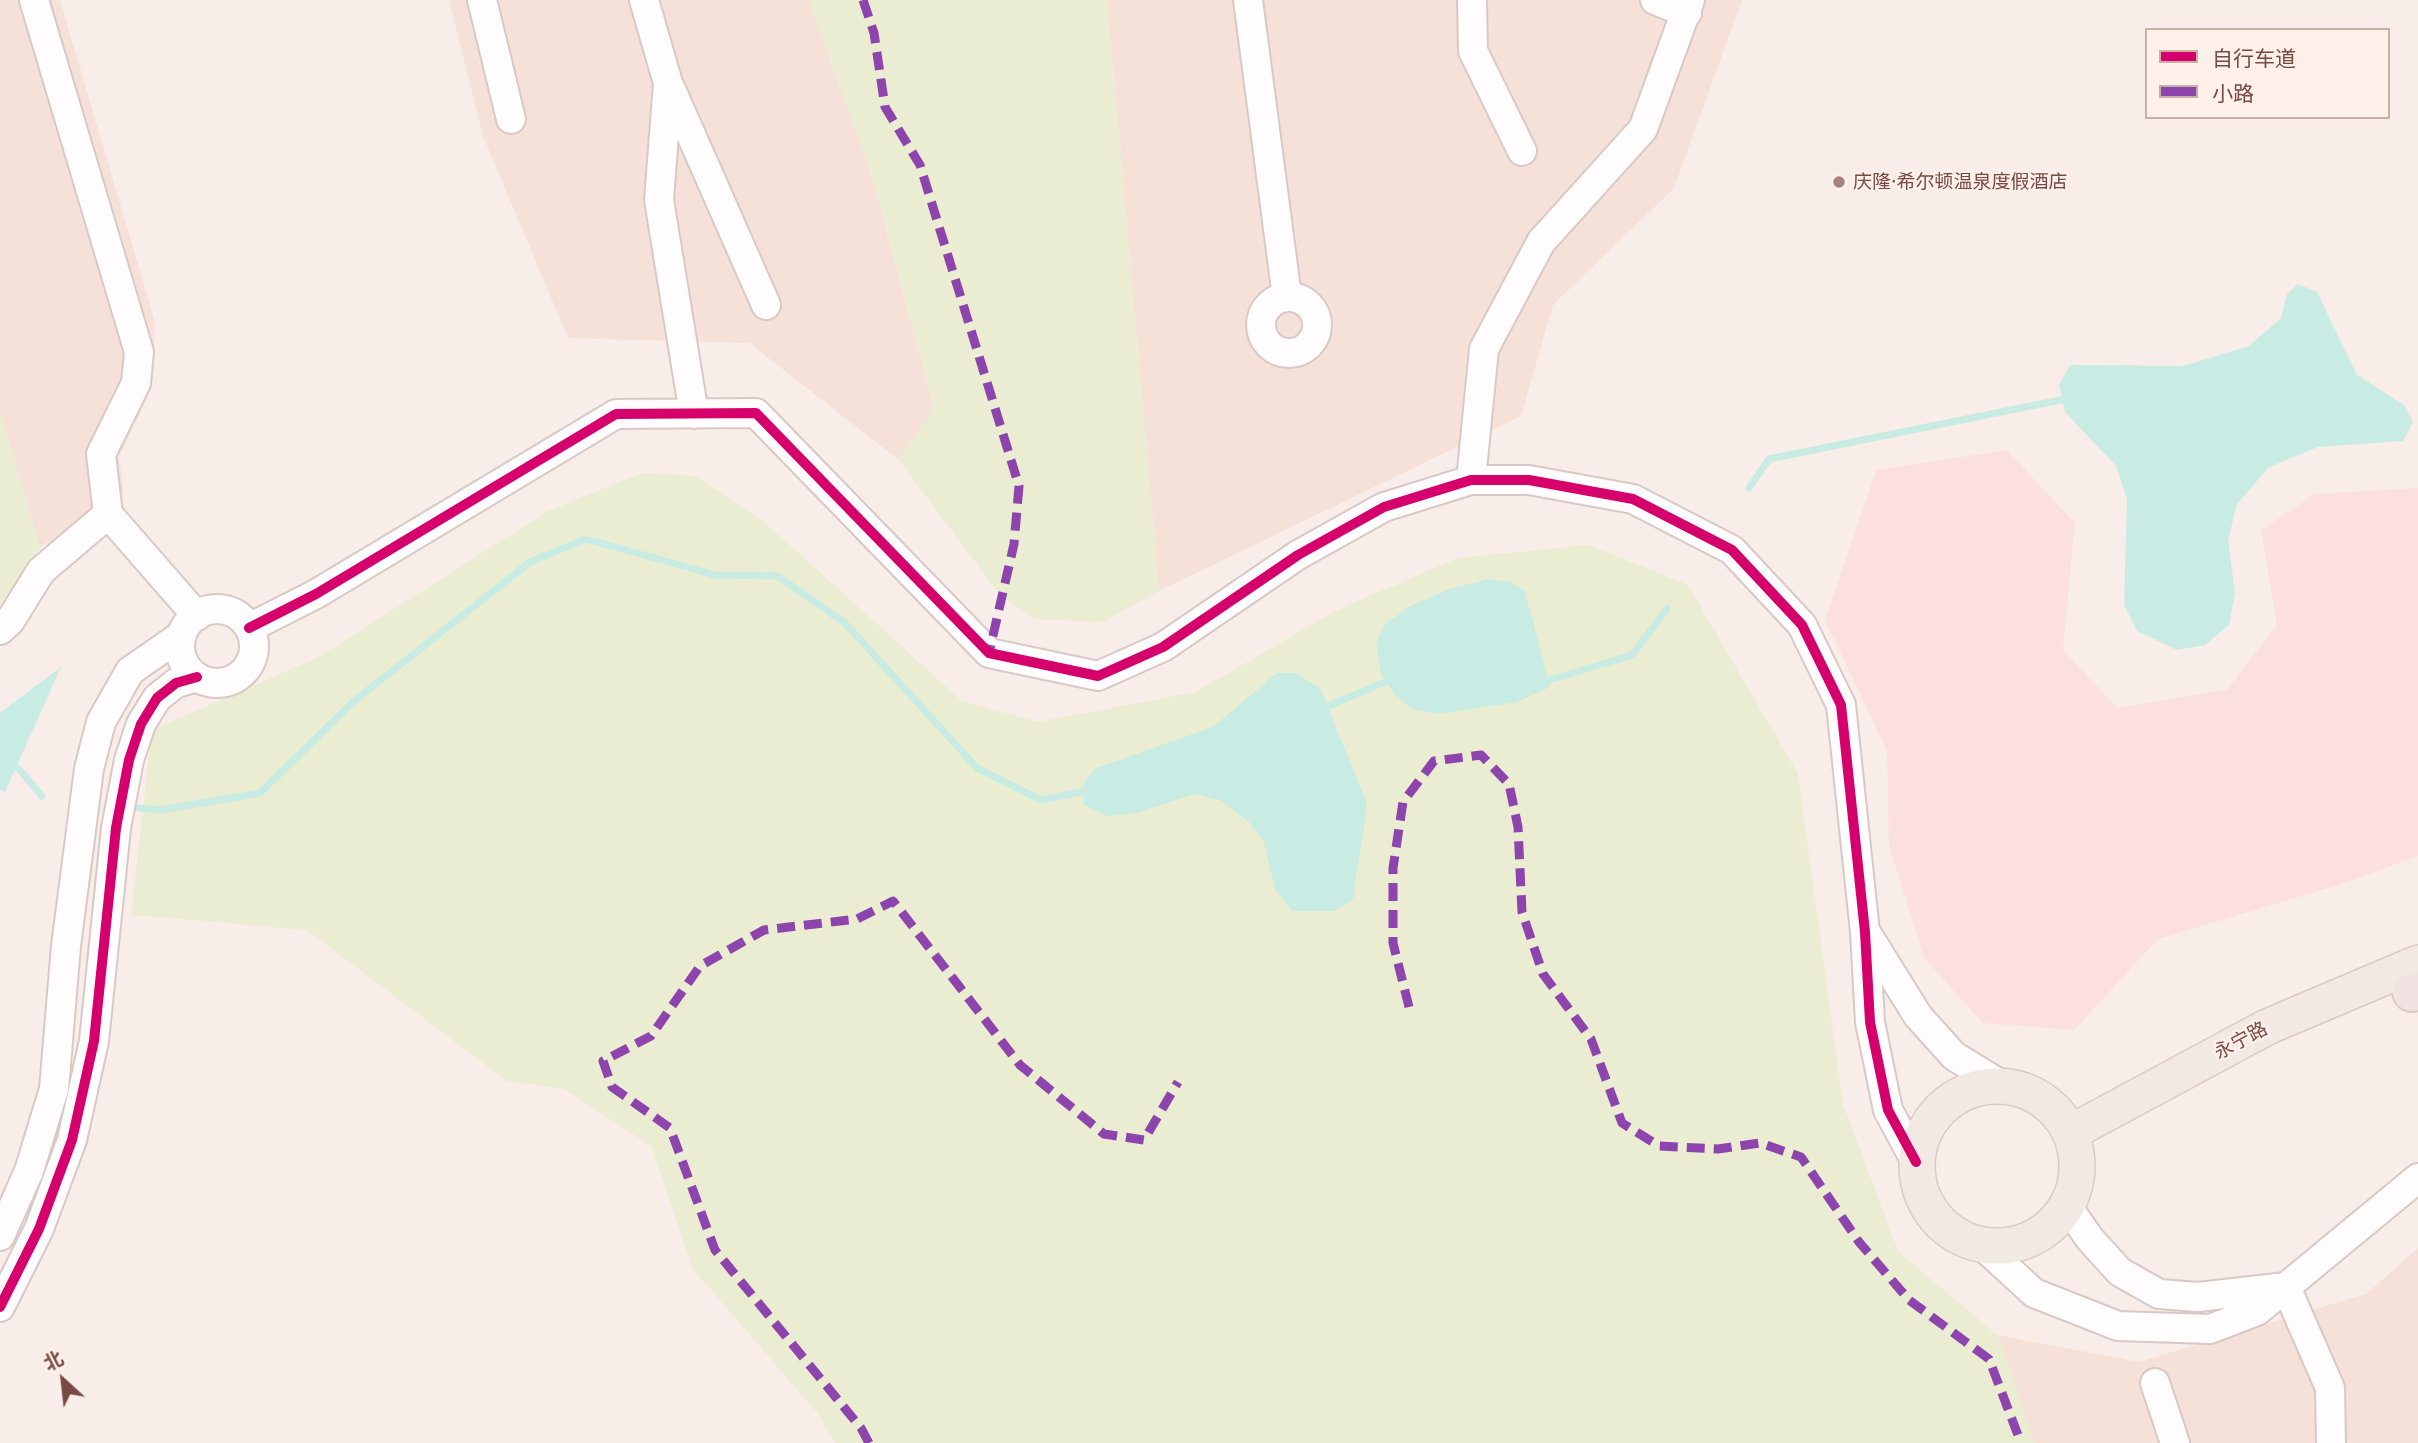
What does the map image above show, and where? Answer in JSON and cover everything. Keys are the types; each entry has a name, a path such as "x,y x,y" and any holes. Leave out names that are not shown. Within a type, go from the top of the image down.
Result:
{"main road":[{"name":"永宁路","path":"2073,1144 2416,984"},
{"path":"2003,1086 2024,1090 2043,1100 2058,1114 2073,1144 2076,1182 2067,1206 2052,1225 2031,1239 2008,1246 1983,1246 1961,1239 1934,1216 1918,1185 1916,1161 1922,1137 1935,1115 1954,1098 1977,1088 2003,1086"}],"street":[{"path":"34,0 139,352 136,383 102,454 108,514 190,625 183,659 197,677"},
{"path":"482,0 511,119"},
{"path":"644,0 668,83 766,305"},
{"path":"1248,0 1287,297"},
{"path":"1472,0 1473,51 1522,151"},
{"path":"1471,480 1484,349 1541,242 1643,129 1688,7 1656,0"},
{"path":"668,83 659,200 694,414"},
{"path":"249,628 316,594 616,415 757,413 989,653 1098,676 1163,647 1298,555 1384,507 1471,480 1529,480 1633,499 1732,550 1802,625 1841,705 1865,932 1870,1023 1888,1110 1916,1161"},
{"path":"0,630 10,621 41,570 108,514"},
{"path":"0,1236 29,1171 54,1089 66,946 89,769 101,722 130,671 208,611 232,612 249,628 254,651 243,673 221,683 197,677 176,683 157,698 141,724 129,760 116,828 94,1041 72,1140 39,1229 0,1307"},
{"path":"1865,932 1918,1016 1954,1056 2003,1086"},
{"path":"1983,1246 2034,1293 2118,1325 2210,1329 2256,1311 2418,1178"},
{"path":"2067,1206 2090,1239 2120,1272 2159,1294 2198,1297 2286,1287"},
{"path":"2286,1287 2330,1388 2331,1443"},
{"path":"2155,1384 2175,1443"}],"shaded area":[{"path":"0,0 60,0 155,322 152,388 119,457 124,494 40,547 0,412"},
{"path":"449,0 809,0 874,182 934,409 899,460 749,343 568,338 483,136"},
{"path":"1107,0 1742,0 1674,188 1553,305 1521,416 1159,591"},
{"path":"2007,450 2075,523 2063,650 2118,708 2228,689 2277,624 2261,530 2315,494 2418,488 2418,856 2345,883 2158,939 2074,1030 1983,1023 1924,958 1889,845 1887,751 1825,620 1876,470"},
{"path":"2418,1248 2418,1443 2035,1443 1997,1335 2139,1362 2366,1294"}],"green space":[{"path":"809,0 1107,0 1159,591 1103,622 1035,619 1000,595 899,460 934,408 874,182"},
{"path":"0,412 40,547 0,605"},
{"path":"642,473 696,476 761,519 962,701 1038,722 1196,692 1335,611 1458,558 1589,545 1688,585 1798,774 1843,1104 1898,1251 1997,1335 2035,1443 835,1443 818,1414 693,1269 651,1146 564,1089 507,1081 307,930 131,915 152,730 317,658 548,511"}],"water":[{"path":"2298,284 2317,292 2357,375 2404,405 2413,422 2403,441 2318,447 2269,467 2237,504 2228,540 2235,593 2229,625 2205,645 2177,650 2137,631 2124,605 2127,499 2116,466 2065,412 2059,385 2070,365 2183,366 2249,346 2281,318 2287,294"},
{"path":"1488,579 1511,582 1525,591 1550,687 1517,702 1438,714 1413,709 1395,695 1381,673 1376,642 1384,625 1410,606 1450,589"},
{"path":"61,667 5,792 0,790 0,713"},
{"path":"1277,673 1295,673 1320,688 1367,804 1353,899 1334,911 1292,911 1275,889 1264,842 1249,822 1220,800 1195,794 1136,813 1107,816 1084,805 1084,783 1096,768 1213,727"}],"waterway":[{"path":"1749,488 1769,459 2070,398"},
{"path":"139,808 161,810 260,793 353,702 530,562 586,539 715,575 778,576 845,623 977,768 1041,800 1091,790"},
{"path":"1540,683 1632,655 1667,609"},
{"path":"1319,710 1392,679"},
{"path":"19,769 42,796"}],"marked path":[{"path":"863,0 874,33 885,107 920,165 1019,486 1014,544 989,653"},
{"path":"1409,1007 1393,943 1393,868 1403,802 1434,761 1481,755 1509,784 1518,827 1522,912 1543,974 1591,1039 1622,1123 1659,1146 1718,1149 1760,1143 1801,1157 1859,1242 1909,1300 1989,1359 2021,1443"},
{"path":"869,1443 861,1428 715,1250 670,1128 612,1087 603,1061 651,1036 700,966 764,930 857,919 893,901 1020,1065 1104,1134 1144,1140 1178,1082"}],"cycle path":[{"path":"249,628 316,594 616,414 756,413 989,653 1098,676 1163,647 1298,555 1384,507 1471,480 1529,480 1633,499 1732,550 1802,625 1841,705 1865,932 1870,1022 1888,1110 1916,1162"},
{"path":"0,1307 39,1229 72,1140 94,1041 116,828 129,760 141,724 157,698 176,683 197,677"}],"place":[{"name":"庆隆·希尔顿温泉度假酒店","path":"1839,182"}]}
